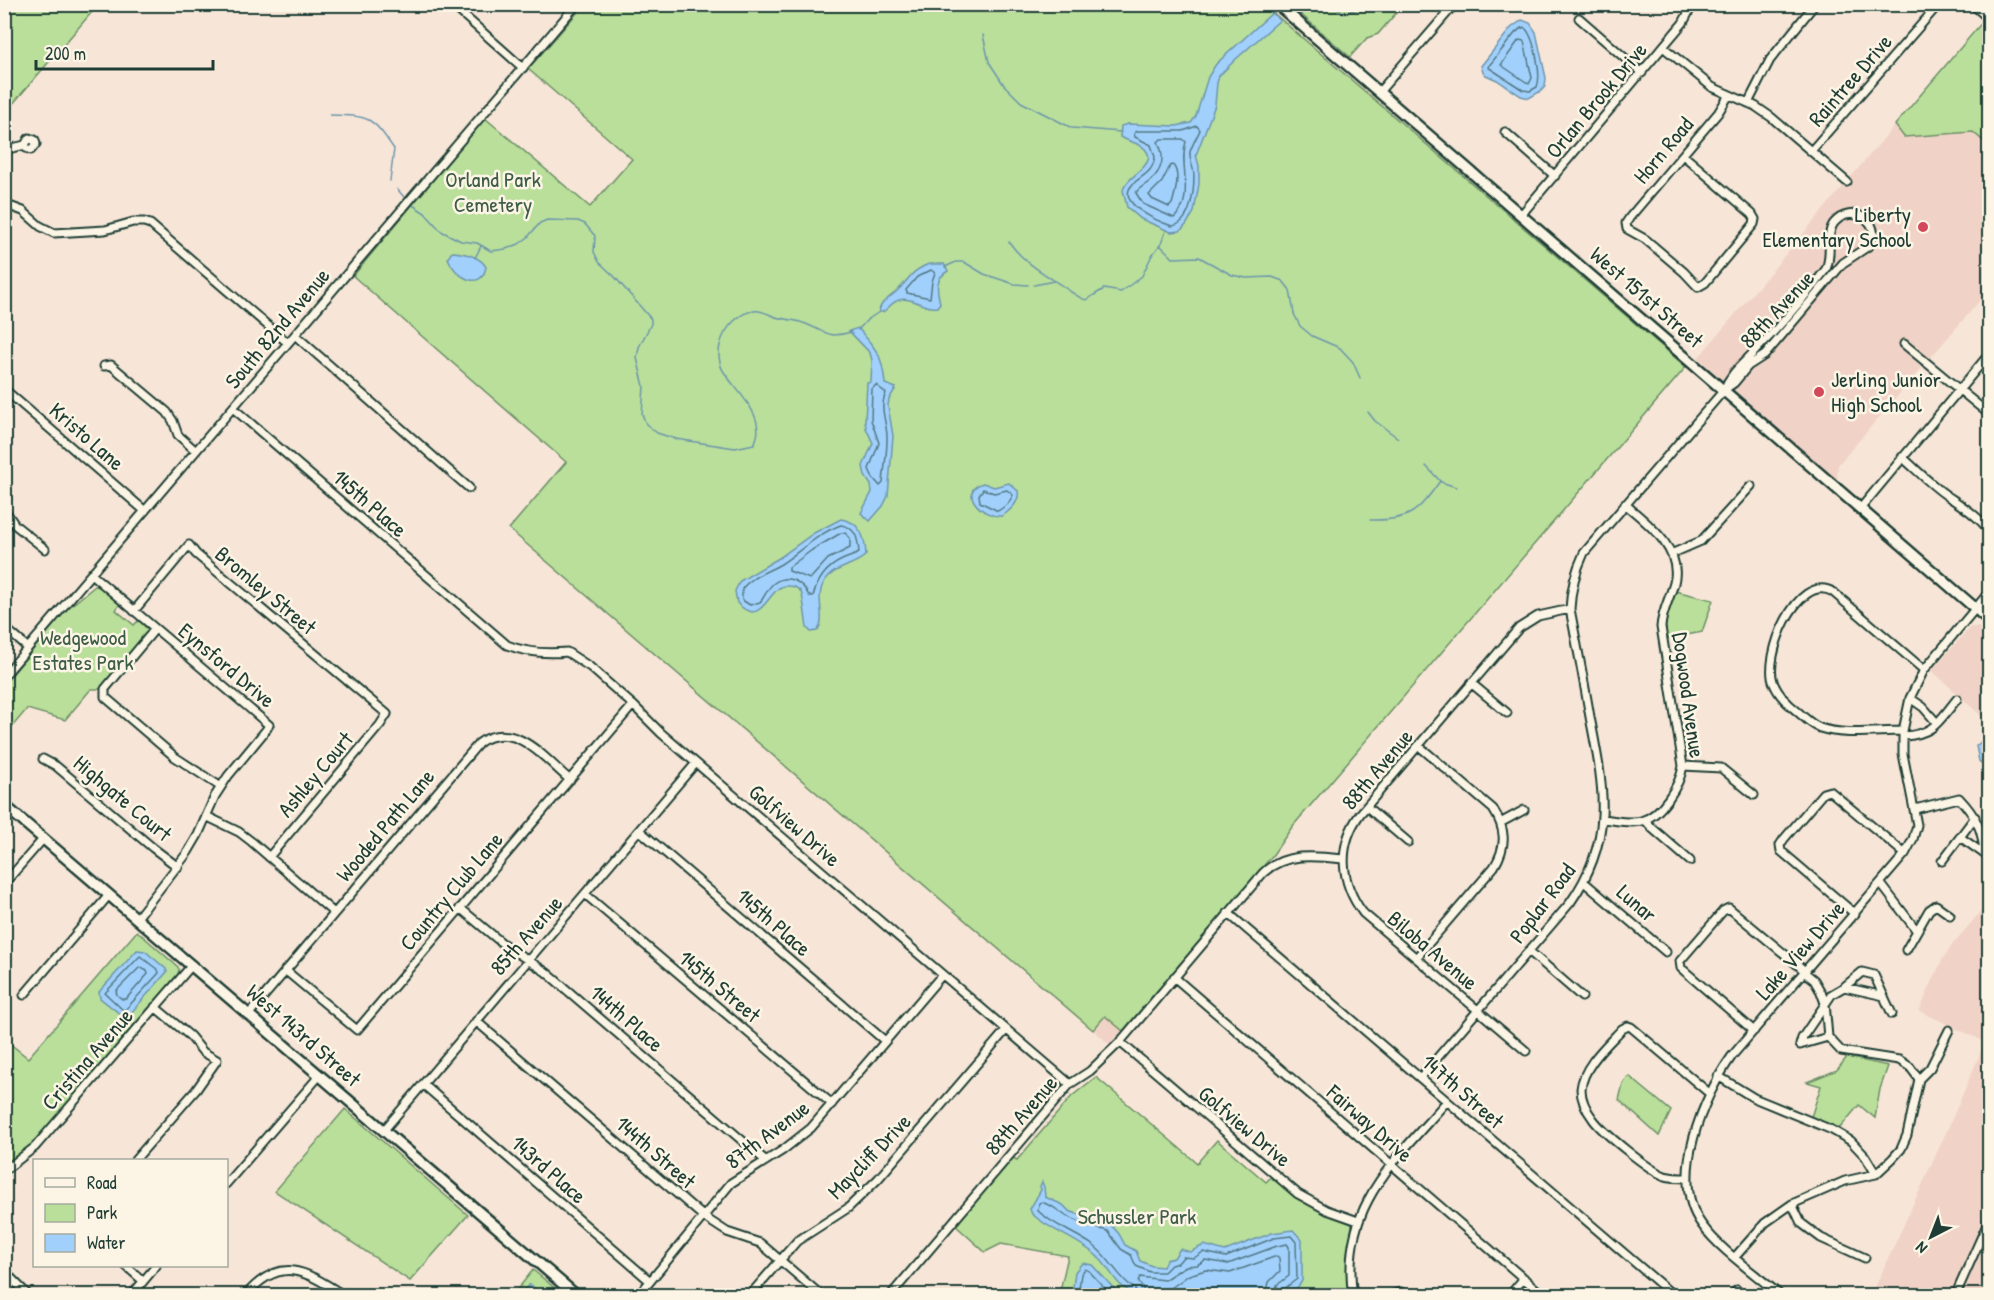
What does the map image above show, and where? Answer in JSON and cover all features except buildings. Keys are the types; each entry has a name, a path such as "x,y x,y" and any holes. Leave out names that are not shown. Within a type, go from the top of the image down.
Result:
{"street":[{"path":"451,4 523,68"},
{"name":"South 82nd Avenue","path":"4,676 577,4"},
{"name":"West 151st Street","path":"1277,4 1989,621"},
{"path":"1379,92 1455,4"},
{"name":"Orlan Brook Drive","path":"1521,215 1664,47 1683,23 1693,4"},
{"path":"1748,103 1775,52 1815,4"},
{"name":"Raintree Drive","path":"1811,151 1939,4"},
{"path":"1972,4 1989,20"},
{"path":"1579,18 1642,73"},
{"path":"1664,47 1706,83 1771,117 1847,182"},
{"name":"Horn Road","path":"1683,154 1752,213 1755,219 1754,224 1705,283 1698,287 1645,239 1627,229 1626,223 1630,217 1683,154 1718,113 1729,95"},
{"path":"1505,132 1555,176"},
{"path":"4,150 25,145"},
{"path":"4,204 23,211 40,226 54,233 105,230 133,222 150,224 288,343"},
{"name":"88th Avenue","path":"891,1296 1070,1084 1090,1071 1120,1042 1263,873 1276,863 1297,857 1343,859 1351,828 1367,807 1519,628 1538,616 1570,609 1571,588 1584,553 1724,390 1734,383 1748,366 1765,355 1843,263 1870,245 1874,232 1865,217 1849,215 1833,224 1830,233 1830,258 1826,268 1757,350 1735,370 1724,390"},
{"path":"295,335 469,488"},
{"path":"1904,344 1989,415"},
{"path":"1860,509 1989,353"},
{"path":"104,366 111,365 167,412 178,435 196,451"},
{"path":"4,402 8,392"},
{"name":"Kristo Lane","path":"8,392 145,511"},
{"name":"145th Place","path":"232,408 484,625"},
{"path":"1902,457 1985,525 1989,532"},
{"path":"1625,504 1655,530 1671,554 1701,541 1750,486"},
{"path":"4,510 15,525 45,549"},
{"name":"Bromley Street","path":"134,611 189,545 206,562 387,714"},
{"name":"Dogwood Avenue","path":"1645,820 1653,815 1674,790 1683,766 1660,627 1662,614 1675,578 1671,554"},
{"name":"Eynsford Drive","path":"91,574 269,725 221,787 198,835 178,867 137,918"},
{"path":"1924,670 1826,588 1814,590 1796,604 1778,634 1772,672 1774,684 1786,702 1815,726 1840,732 1903,733 1917,736 1937,723 1957,699"},
{"name":"Lake View Drive","path":"1781,1296 1709,1234 1697,1218 1691,1202 1688,1178 1694,1138 1709,1093 1718,1076 1905,854 1916,831 1915,809 1904,763 1903,733 1910,698 1924,670 1989,591"},
{"name":"Poplar Road","path":"1420,1078 1570,903 1584,882 1596,854 1603,819 1600,769 1570,609"},
{"name":"Golfview Drive","path":"484,625 507,645 520,650 551,654 567,652 590,668 633,705 653,726 1070,1084"},
{"path":"4,627 28,648"},
{"path":"155,628 105,688 105,697 175,757 221,787"},
{"path":"1471,683 1507,713"},
{"path":"1910,698 1923,707 1937,723"},
{"name":"Country Club Lane","path":"285,970 357,1030 633,705"},
{"name":"Ashley Court","path":"269,857 387,714"},
{"name":"Wooded Path Lane","path":"249,1014 476,746 484,740 502,734 517,737 570,780"},
{"path":"1416,958 1494,867 1502,851 1502,822 1487,803 1419,746"},
{"name":"Highgate Court","path":"43,759 56,766 178,867"},
{"name":"85th Avenue","path":"384,1130 696,763"},
{"path":"1683,766 1721,768 1754,795"},
{"path":"1855,914 1781,851 1780,845 1823,793 1828,791 1833,793 1905,854"},
{"path":"1915,809 1959,798 1975,818 1984,837 1987,856"},
{"name":"West 143rd Street","path":"4,805 577,1296"},
{"path":"1367,807 1407,842"},
{"path":"1502,822 1524,810"},
{"path":"206,816 239,832 334,913"},
{"path":"1942,861 1975,818"},
{"path":"1603,819 1633,822 1645,820 1690,861"},
{"name":"145th Place","path":"639,830 885,1041"},
{"path":"1960,837 1987,856"},
{"path":"4,884 44,838"},
{"name":"Biloba Avenue","path":"1343,859 1348,889 1370,920 1526,1051"},
{"name":"Lunar","path":"1584,882 1666,952"},
{"path":"1881,884 1917,931"},
{"name":"145th Street","path":"585,894 832,1104"},
{"path":"24,995 110,895"},
{"path":"1906,950 1929,910 1936,905 1950,915"},
{"name":"144th Place","path":"460,908 492,935 546,972 766,1161"},
{"path":"1754,1031 1681,968 1680,961 1726,908 1731,909 1817,984 1825,1003 1828,1037 1841,1051 1899,1060 1910,1067 1919,1079"},
{"name":"147th Street","path":"1228,913 1674,1296"},
{"path":"1529,951 1582,997"},
{"name":"Cristina Avenue","path":"4,1171 35,1147 192,965"},
{"path":"1828,1037 1800,1045 1832,994 1862,972 1874,975 1892,1014"},
{"name":"87th Avenue","path":"638,1296 731,1183 812,1128 942,975"},
{"name":"Fairway Drive","path":"1174,978 1544,1296"},
{"path":"1844,987 1884,996"},
{"path":"137,1159 196,1090 218,1060 203,1052 190,1036 155,1007"},
{"name":"144th Street","path":"476,1021 704,1217 727,1232 760,1244 822,1296"},
{"path":"1688,1178 1666,1176 1647,1167 1594,1121 1584,1105 1581,1090 1591,1064 1622,1029 1628,1026 1709,1093"},
{"name":"Maycliff Drive","path":"749,1296 797,1240 848,1208 878,1179 1006,1030"},
{"path":"1735,1257 1765,1223 1792,1204 1845,1181 1876,1174 1901,1149 1907,1135 1919,1079 1930,1068 1949,1030"},
{"name":"Golfview Drive","path":"1120,1042 1299,1194 1327,1210 1358,1221"},
{"path":"228,1182 320,1075"},
{"path":"1718,1076 1754,1098 1832,1130 1851,1141 1865,1156 1876,1174"},
{"name":"143rd Place","path":"424,1085 651,1281"},
{"path":"1353,1296 1351,1263 1358,1221 1370,1194 1391,1165 1447,1101"},
{"path":"1792,1204 1802,1223 1821,1238 1865,1258"},
{"path":"1955,1296 1989,1218"},
{"path":"127,1267 143,1281"},
{"path":"130,1296 155,1267"},
{"path":"245,1296 264,1277 277,1272 295,1270 307,1274 345,1296"},
{"path":"4,1271 29,1296"},
{"path":"1509,1296 1524,1278"},
{"path":"1387,1296 1401,1292"},
{"path":"993,1296 1029,1294 1044,1296"}],"shaded area":[{"path":"1895,125 1904,137 1973,132 1989,146 1989,290 1838,465 1837,483 1698,358"},
{"path":"1971,627 1978,627 1989,636 1989,723 1931,670"},
{"path":"1989,902 1989,1295 1871,1296 1985,1042 1919,1011 1942,960"},
{"path":"1105,1016 1123,1031 1110,1045 1093,1030"}],"green space":[{"path":"4,5 98,5 5,113"},
{"name":"Orland Park Cemetery","path":"584,5 1264,5 1686,367 1292,827 1272,856 1123,1031 1105,1016 1093,1030 509,529 566,462 353,276 485,118 590,207 632,159 528,69"},
{"path":"1290,5 1403,5 1378,34 1367,38 1350,57"},
{"path":"1984,20 1990,26 1989,146 1973,132 1904,137 1895,125"},
{"name":"Wedgewood Estates Park","path":"95,586 101,587 120,604 116,610 134,625 139,620 148,630 147,633 100,689 91,689 65,720 27,709 5,735 5,683 67,609"},
{"path":"1675,591 1713,600 1702,632 1665,639 1666,613"},
{"path":"137,931 178,967 178,974 42,1136 5,1168 4,1039 28,1058"},
{"path":"1847,1057 1888,1066 1880,1089 1875,1118 1859,1105 1839,1129 1811,1117 1821,1086 1807,1082 1837,1070"},
{"path":"1629,1076 1671,1111 1659,1136 1619,1100 1623,1083"},
{"name":"Schussler Park","path":"1096,1077 1197,1163 1217,1140 1266,1182 1271,1177 1307,1204 1352,1224 1347,1273 1350,1295 1059,1295 1068,1256 1001,1244 985,1252 955,1225 1013,1158 1017,1160 1072,1096"},
{"path":"345,1109 468,1215 410,1281 275,1191"},
{"path":"533,1270 563,1295 512,1296"}],"water":[{"path":"1272,13 1280,20 1219,76 1215,105 1196,155 1199,166 1199,184 1194,212 1186,225 1180,231 1171,232 1141,219 1127,207 1123,190 1125,185 1144,167 1149,157 1141,146 1120,137 1121,126 1128,124 1176,126 1191,123 1196,116 1208,77 1216,64"},
{"path":"1522,20 1530,23 1536,32 1546,78 1545,87 1529,98 1521,96 1486,75 1481,66 1511,28"},
{"path":"453,252 467,254 480,260 486,267 483,275 473,280 461,276 448,258"},
{"path":"929,264 944,264 948,271 939,281 940,303 937,307 928,307 904,299 893,303 883,312 879,312 883,302 914,273"},
{"path":"858,328 878,353 885,384 896,388 889,399 888,406 893,436 888,496 870,521 861,513 872,492 863,466 873,443 865,421 867,383 871,382 872,360 870,353 849,331"},
{"path":"983,483 994,487 1009,483 1018,491 1018,499 1002,516 987,513 980,509 972,497 972,492"},
{"path":"841,519 853,524 861,532 866,555 837,570 823,584 820,596 821,621 817,631 811,632 807,628 802,594 794,587 781,587 760,609 754,612 746,610 737,603 735,591 740,581 779,558 814,533"},
{"path":"1989,735 1989,770 1979,761 1976,746"},
{"path":"137,950 145,951 167,972 130,1014 124,1017 100,998 99,992"},
{"path":"1042,1182 1045,1197 1063,1205 1069,1211 1112,1226 1125,1245 1136,1251 1140,1261 1152,1266 1163,1267 1166,1260 1174,1258 1180,1249 1190,1252 1204,1245 1225,1251 1272,1233 1293,1230 1302,1240 1302,1281 1297,1288 1284,1295 1137,1295 1118,1283 1091,1251 1032,1214 1030,1209 1041,1190"},
{"path":"1082,1263 1092,1265 1120,1295 1072,1295 1075,1272"},
{"path":"531,1285 543,1295 518,1295"}],"waterway":[{"path":"1330,4 1344,13 1357,9 1361,4"},
{"path":"983,35 989,62 1004,85 1021,102 1072,128 1121,132"},
{"path":"330,115 362,117 380,130 394,149 390,181"},
{"path":"397,189 404,197"},
{"path":"411,204 425,213 441,231 461,241 477,243 491,251 519,244 540,223 547,220 578,221 585,224 595,236 594,252 599,262 651,319 651,324 639,347 637,358 644,386 642,414 646,424 657,433 676,439 735,448 754,444 758,434 754,415 743,396 724,372 719,359 719,348 725,333 734,321 745,313 759,311 800,322 833,335 851,332"},
{"path":"1009,242 1033,266 1086,300 1104,289 1121,292 1142,276 1152,255 1161,244 1166,230"},
{"path":"1160,245 1173,258 1199,257 1232,275 1246,278 1272,277 1283,281 1290,290 1294,314 1300,326 1312,336 1340,348 1353,362 1360,378"},
{"path":"475,258 481,246"},
{"path":"945,267 956,262 964,262 984,274 1014,284 1028,285"},
{"path":"1034,285 1054,281"},
{"path":"858,330 879,312"},
{"path":"1368,412 1375,421 1398,438"},
{"path":"1426,466 1441,482 1456,487"},
{"path":"1370,520 1395,519 1412,512 1419,507 1440,481"}],"place":[{"name":"Liberty Elementary School","path":"1923,227"},
{"name":"Jerling Junior High School","path":"1819,392"}]}
